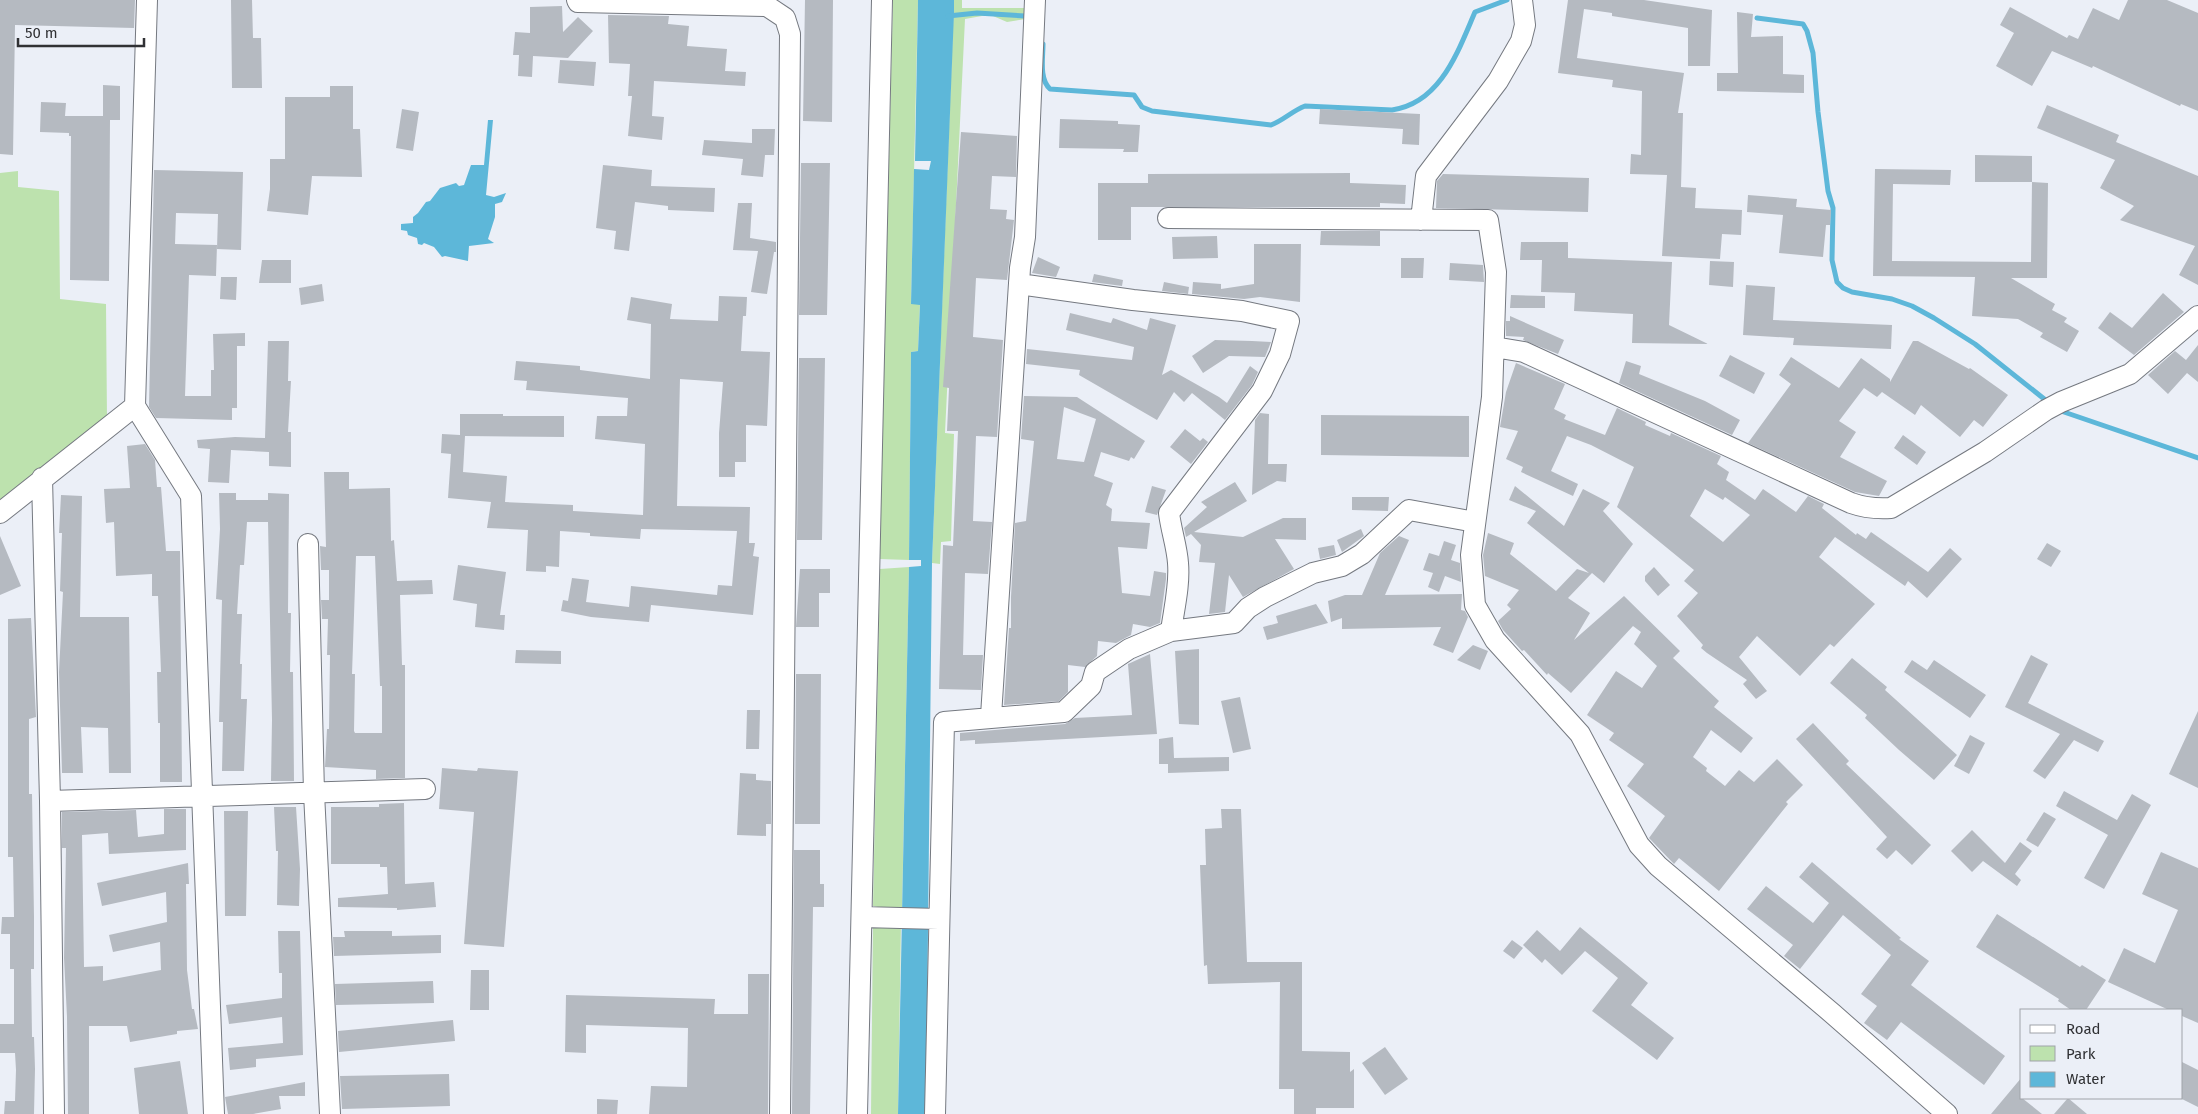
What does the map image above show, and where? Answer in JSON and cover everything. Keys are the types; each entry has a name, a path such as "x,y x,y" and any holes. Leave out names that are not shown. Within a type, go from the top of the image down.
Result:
{"street":[{"path":"147,0 135,406 192,496 201,796 214,1114"},
{"path":"577,0 578,2 767,6 785,18 790,34 780,1114"},
{"path":"857,1114 882,0"},
{"path":"991,716 1019,284 1025,237 1035,0"},
{"path":"1421,220 1426,176 1498,81 1521,41 1525,25 1522,0"},
{"path":"1168,218 1488,220 1496,272 1492,397 1471,555 1475,605 1484,624 1495,640 1580,734 1639,846 1658,866 1826,1008 1947,1114"},
{"path":"1019,284 1133,300 1242,311 1289,321 1280,354 1262,391 1180,496 1169,513 1178,562 1172,630"},
{"path":"1494,348 1524,352 1851,503 1868,509 1881,509 1891,508 1985,452 2061,402 2130,374 2198,316"},
{"path":"0,513 135,406"},
{"path":"42,478 50,801 54,1114"},
{"path":"935,1114 929,918 944,722 991,716 1064,712 1091,686 1096,672 1129,649 1172,630 1234,623 1248,608 1265,597 1313,573 1342,566 1362,554 1409,510 1475,522"},
{"path":"308,544 314,793 330,1114"},
{"path":"50,801 426,789"},
{"path":"862,918 929,918"}],"green space":[{"path":"893,0 918,0 911,304 920,304 918,351 911,352 909,560 879,559"},
{"path":"954,0 962,0 962,8 1027,8 1026,19 1007,22 993,16 982,16 965,19 945,433 954,434 951,541 941,542 940,564 932,563"},
{"path":"18,171 18,187 59,191 60,299 106,304 107,420 0,502 0,173"},
{"path":"909,567 902,912 873,906 880,569"},
{"path":"901,922 898,1114 871,1114 873,923"}],"water":[{"path":"918,0 954,0 954,13 932,563 926,1114 898,1114 909,567 921,566 921,560 909,560 911,352 918,351 920,305 911,304 914,169 929,170 931,161 915,161"},
{"path":"488,120 493,120 486,195 494,197 506,193 502,202 495,204 495,217 488,239 494,243 469,246 468,261 442,257 434,247 424,243 422,245 418,244 417,238 408,235 407,231 401,230 401,224 413,223 413,217 426,202 430,201 440,188 456,183 459,186 464,185 471,165 484,165"}],"building":[{"path":"0,0 135,0 134,28 15,25 13,155 0,154"},
{"path":"231,0 252,0 253,38 261,38 262,88 232,88"},
{"path":"805,0 833,0 832,122 803,121"},
{"path":"1568,0 1644,0 1712,10 1710,66 1688,66 1688,28 1612,16 1612,13 1584,9 1577,58 1684,73 1678,113 1683,113 1681,187 1696,188 1695,208 1742,210 1741,235 1722,234 1720,259 1662,256 1667,175 1630,174 1631,154 1641,155 1642,91 1612,87 1613,80 1558,73"},
{"path":"2128,0 2167,0 2198,13 2198,111 2181,104 2180,106 2093,66 2092,68 2052,51 2032,86 1996,66 2014,33 2000,25 2010,7 2067,38 2069,35 2078,39 2093,8 2119,20"},
{"path":"562,6 563,32 578,17 593,31 568,58 533,56 532,77 518,76 519,55 513,55 515,32 530,33 530,7"},
{"path":"1737,12 1753,14 1751,37 1783,36 1783,74 1804,75 1804,93 1717,91 1717,73 1738,73"},
{"path":"608,15 669,16 668,24 689,26 687,46 727,49 725,71 746,72 745,86 654,81 652,116 664,117 662,140 628,136 632,96 628,96 630,64 609,63"},
{"path":"560,60 596,62 594,86 558,83"},
{"path":"103,85 120,86 120,120 110,120 109,281 70,280 71,136 69,136 69,133 40,132 41,102 66,103 65,116 103,116"},
{"path":"330,86 353,86 353,129 360,129 362,177 312,176 308,215 267,211 270,189 270,159 285,159 285,97 330,97"},
{"path":"2047,105 2119,135 2116,142 2198,176 2198,285 2179,275 2195,246 2120,220 2134,206 2100,188 2115,160 2037,128"},
{"path":"402,109 419,112 413,151 396,148"},
{"path":"1320,109 1420,114 1419,145 1402,144 1403,129 1319,124"},
{"path":"1060,119 1118,121 1118,124 1140,125 1138,152 1123,152 1124,149 1059,148"},
{"path":"752,129 775,129 774,155 765,155 763,177 741,175 743,159 702,155 704,140 752,143"},
{"path":"961,132 1017,136 1016,177 992,176 990,209 1007,210 1006,219 1014,220 1007,280 976,278 973,337 1003,340 997,437 976,436 973,521 992,522 988,574 965,573 963,655 983,655 981,690 939,689 943,545 953,546 958,431 947,431 949,388 943,387"},
{"path":"1975,155 2032,156 2032,182 1975,182"},
{"path":"801,163 830,163 827,315 799,315"},
{"path":"603,165 652,170 651,186 715,188 714,212 668,210 668,206 635,202 629,251 614,249 616,231 596,228"},
{"path":"1875,169 1951,170 1950,185 1893,184 1892,261 2031,262 2032,182 2048,183 2047,278 2011,278 2055,304 2052,310 2067,318 2064,322 2079,331 2067,352 2040,337 2043,333 2018,319 1972,316 1975,277 1873,276"},
{"path":"154,170 243,172 241,250 217,249 218,214 176,213 175,244 217,245 216,276 189,275 185,396 211,396 211,370 214,370 213,334 245,333 245,346 237,346 237,408 232,408 232,420 156,418 149,407"},
{"path":"1350,173 1350,183 1406,185 1405,204 1380,203 1380,207 1131,207 1131,240 1098,240 1098,183 1148,183 1148,174"},
{"path":"1443,174 1589,178 1588,212 1436,208 1437,181"},
{"path":"1748,195 1797,199 1796,207 1831,210 1830,225 1826,225 1823,257 1779,253 1783,215 1747,212"},
{"path":"738,203 752,203 750,238 776,242 776,252 774,252 767,294 751,292 758,251 733,250"},
{"path":"1321,231 1380,231 1380,246 1320,245"},
{"path":"1217,236 1218,258 1173,259 1172,237"},
{"path":"1521,242 1568,242 1568,258 1672,262 1669,325 1708,344 1632,343 1633,314 1574,311 1575,293 1541,292 1542,260 1520,260"},
{"path":"1254,244 1301,244 1300,302 1260,297 1244,299 1192,294 1193,282 1221,284 1221,289 1254,284"},
{"path":"1038,257 1060,267 1056,277 1032,273"},
{"path":"1401,258 1424,258 1423,278 1401,278"},
{"path":"262,260 291,260 291,283 259,283"},
{"path":"1710,261 1734,262 1733,287 1709,285"},
{"path":"1450,263 1483,265 1484,282 1449,280"},
{"path":"1094,274 1123,280 1122,286 1092,282"},
{"path":"221,277 237,277 236,300 220,299"},
{"path":"1164,282 1189,287 1188,294 1162,291"},
{"path":"322,284 324,301 301,305 299,288"},
{"path":"1746,285 1775,287 1773,320 1892,325 1891,349 1793,345 1794,338 1743,335"},
{"path":"2163,293 2184,312 2134,355 2098,328 2110,312 2132,328"},
{"path":"1511,295 1545,296 1545,308 1510,308"},
{"path":"719,296 747,297 746,316 743,316 741,351 770,352 767,426 746,425 746,462 735,462 735,477 719,477 719,433 723,382 680,379 677,506 750,507 749,543 755,543 753,556 759,557 753,615 651,605 649,622 591,617 561,611 563,600 568,601 572,578 589,580 586,602 629,607 631,586 717,595 718,585 732,586 737,531 641,529 640,539 590,536 590,533 560,531 559,567 546,566 546,572 526,571 528,530 487,528 491,502 448,498 451,454 441,453 442,434 460,435 460,414 564,416 564,437 465,436 463,472 507,476 505,502 573,505 573,511 643,515 645,444 595,439 597,416 627,416 628,398 526,390 527,381 514,380 516,361 580,366 580,370 650,379 651,324 627,320 631,297 672,304 670,319 718,321"},
{"path":"1070,313 1111,323 1113,318 1147,330 1150,318 1176,325 1162,375 1171,370 1227,403 1250,366 1258,372 1252,385 1225,420 1192,393 1184,402 1174,392 1157,420 1079,375 1080,370 1026,364 1027,349 1132,360 1134,347 1066,330"},
{"path":"1510,316 1564,340 1558,354 1523,340 1524,337 1506,336 1506,321 1510,321"},
{"path":"1215,340 1271,342 1265,357 1229,356 1203,373 1192,356"},
{"path":"268,341 289,341 288,381 291,381 288,432 291,432 291,467 269,466 269,452 231,450 229,483 208,482 210,449 198,448 197,440 235,437 265,438"},
{"path":"1913,341 1918,341 1970,368 2008,395 1983,427 1974,420 1960,437 1921,405 1915,415 1882,392 1877,397 1864,388 1839,421 1856,432 1840,457 1887,481 1879,496 1855,492 1748,443 1791,384 1779,375 1791,357 1839,388 1861,358 1890,379 1890,382"},
{"path":"2198,345 2198,382 2187,373 2168,394 2148,375 2175,351 2186,360"},
{"path":"1730,355 1765,373 1754,394 1719,376"},
{"path":"799,358 825,358 822,540 797,540"},
{"path":"1626,361 1641,366 1639,374 1705,401 1740,420 1732,435 1619,383"},
{"path":"1516,363 1565,384 1554,409 1566,415 1564,419 1605,435 1617,408 1646,422 1645,425 1670,436 1671,433 1721,456 1717,464 1729,472 1726,480 1755,500 1763,489 1796,512 1808,496 1824,504 1822,508 1856,535 1857,533 1866,539 1871,532 1928,572 1950,548 1962,559 1927,598 1908,581 1905,586 1835,537 1819,557 1875,604 1834,647 1830,644 1800,676 1757,636 1739,657 1767,691 1756,699 1743,684 1747,680 1701,648 1703,645 1677,616 1698,593 1684,581 1694,570 1617,507 1634,467 1591,445 1567,436 1551,471 1578,484 1573,496 1521,472 1523,467 1506,459 1518,431 1500,427 1506,392","holes":["1705,489 1723,500 1725,497 1750,515 1723,542 1690,516"]},
{"path":"1024,396 1077,397 1145,441 1134,459 1131,457 1129,461 1101,452 1094,476 1113,483 1106,505 1112,509 1111,521 1150,523 1147,549 1118,547 1122,593 1150,596 1154,571 1166,573 1166,579 1160,623 1150,627 1133,624 1131,635 1116,643 1098,641 1097,656 1085,667 1068,665 1068,692 1059,701 1004,705 1009,628 1011,628 1015,523 1026,521 1034,441 1021,439","holes":["1064,407 1096,419 1084,462 1057,459"]},
{"path":"1260,413 1269,414 1268,464 1287,464 1286,482 1277,481 1252,495 1255,420"},
{"path":"1321,415 1469,416 1469,457 1321,455"},
{"path":"1185,429 1200,441 1203,438 1208,442 1191,464 1170,447"},
{"path":"1903,435 1926,452 1917,465 1894,448"},
{"path":"145,444 155,460 157,487 161,487 166,551 180,551 182,782 160,782 160,723 158,723 157,672 161,672 158,596 152,596 152,574 116,576 114,522 106,523 104,489 130,488 127,446"},
{"path":"324,472 349,472 349,489 390,488 391,541 394,540 397,581 432,580 433,594 400,595 402,665 405,665 405,778 376,779 376,770 325,767 327,729 329,729 330,655 327,655 328,619 322,619 321,600 329,600 329,570 321,570 320,546 326,547","holes":["356,556 375,556 380,686 382,686 382,733 355,733 355,674 352,674"]},
{"path":"1235,482 1247,501 1194,532 1243,537 1283,518 1306,518 1306,540 1275,539 1294,569 1243,597 1229,575 1225,612 1209,614 1215,563 1199,562 1201,545 1191,534 1186,537 1184,528 1207,507 1201,502"},
{"path":"1152,486 1166,490 1157,515 1145,512"},
{"path":"1515,486 1564,526 1583,489 1610,503 1603,511 1633,544 1604,583 1592,573 1568,598 1590,613 1574,640 1624,596 1680,651 1673,658 1719,701 1714,707 1753,738 1741,753 1711,730 1693,757 1707,768 1706,771 1725,786 1739,770 1754,782 1777,759 1803,785 1786,802 1788,804 1719,891 1679,858 1674,864 1649,838 1665,816 1627,786 1644,764 1609,740 1614,733 1587,715 1616,671 1642,688 1657,666 1634,644 1641,632 1633,626 1571,693 1548,673 1547,675 1524,650 1522,651 1503,630 1498,621 1511,609 1507,605 1519,590 1485,576 1483,555 1488,533 1514,543 1510,554 1556,591 1577,569 1589,573 1527,523 1536,511 1509,500"},
{"path":"219,493 236,493 236,500 268,500 268,493 289,494 288,613 291,613 290,672 293,672 294,781 271,781 272,720 268,522 247,522 244,565 240,565 237,614 242,614 241,699 247,699 244,771 222,771 223,722 219,722 222,600 216,599 220,529"},
{"path":"61,495 82,496 80,617 129,617 131,773 109,773 108,728 81,727 83,773 62,773 59,672 63,592 60,591 62,533 59,533"},
{"path":"1352,497 1389,497 1388,511 1352,510"},
{"path":"1361,529 1364,536 1342,552 1337,540"},
{"path":"0,536 21,586 0,595"},
{"path":"1399,536 1409,540 1385,595 1462,594 1461,610 1465,611 1468,617 1453,653 1433,645 1441,627 1342,629 1342,618 1331,622 1328,601 1345,595 1362,595 1380,553"},
{"path":"1444,541 1456,545 1451,560 1460,563 1461,582 1445,576 1439,592 1428,587 1433,573 1423,570 1429,553 1439,556"},
{"path":"2047,543 2061,551 2051,567 2037,559"},
{"path":"1334,545 1336,555 1320,559 1318,548"},
{"path":"458,565 506,572 500,615 505,615 504,630 475,627 477,604 453,600"},
{"path":"1654,567 1670,585 1658,596 1645,581 1645,576"},
{"path":"800,569 830,569 830,593 819,593 819,627 796,627"},
{"path":"1316,604 1328,623 1267,640 1263,627 1278,623 1276,616"},
{"path":"31,618 36,717 29,719 29,794 32,794 34,917 34,969 31,969 32,1037 34,1037 35,1069 34,1114 4,1114 5,1101 15,1101 16,1070 15,1053 0,1053 0,1024 14,1024 14,969 10,969 10,934 1,934 2,917 14,917 13,857 8,857 8,619"},
{"path":"1473,645 1488,651 1480,670 1457,660"},
{"path":"1199,649 1199,725 1179,724 1175,651"},
{"path":"516,650 561,651 561,664 515,663"},
{"path":"1150,654 1157,734 975,744 975,740 960,741 960,733 1065,724 1075,718 1132,715 1128,664"},
{"path":"2031,655 2048,664 2028,703 2104,741 2098,752 2074,740 2045,779 2033,771 2060,734 2005,707"},
{"path":"1852,658 1887,687 1885,690 1957,755 1934,780 1899,750 1865,718 1867,715 1830,683"},
{"path":"1912,660 1927,670 1934,660 1986,695 1970,718 1904,672"},
{"path":"796,674 821,674 820,824 795,824"},
{"path":"1240,697 1251,749 1233,753 1221,701"},
{"path":"747,710 760,710 759,749 746,749"},
{"path":"2198,711 2198,788 2169,774"},
{"path":"1813,723 1849,761 1846,764 1931,845 1912,865 1896,850 1887,859 1876,849 1887,837 1796,739"},
{"path":"1970,735 1985,743 1969,774 1954,766"},
{"path":"1173,737 1174,758 1229,757 1229,771 1168,773 1168,764 1159,764 1159,739"},
{"path":"442,768 477,771 478,768 518,771 504,947 464,944 474,812 439,809"},
{"path":"740,773 756,774 756,780 771,781 771,824 766,824 766,836 737,835"},
{"path":"2064,791 2117,820 2132,794 2151,805 2104,889 2084,878 2108,835 2056,806"},
{"path":"404,803 405,884 434,882 436,907 397,910 397,908 338,907 338,898 388,894 387,867 380,867 380,864 331,864 331,807 379,807 379,804"},
{"path":"274,807 296,807 300,869 299,906 277,905 278,851 276,851"},
{"path":"164,809 186,809 186,850 109,854 108,833 82,835 84,967 103,966 103,981 161,970 160,942 113,952 109,935 167,922 166,892 102,906 97,883 188,863 189,884 186,884 187,970 192,1009 194,1009 198,1029 177,1031 177,1034 130,1042 127,1026 89,1026 89,1114 68,1114 64,958 66,848 62,848 62,812 136,810 138,837 164,834"},
{"path":"1221,809 1241,809 1247,962 1302,962 1302,1051 1350,1052 1350,1072 1354,1069 1354,1108 1316,1108 1316,1114 1294,1114 1294,1089 1279,1089 1280,982 1208,984 1207,965 1204,966 1200,865 1206,865 1205,829 1222,828"},
{"path":"224,811 248,811 246,916 225,916"},
{"path":"2044,812 2056,819 2038,847 2026,840"},
{"path":"1972,830 2005,863 2020,842 2032,851 2015,874 2021,880 2017,886 1983,861 1972,872 1951,851"},
{"path":"794,850 820,850 820,884 824,884 824,907 813,907 810,1114 792,1114"},
{"path":"2161,852 2198,868 2198,1023 2183,1016 2183,1009 2167,1009 2108,982 2124,948 2155,963 2178,910 2142,894"},
{"path":"1812,862 1901,938 1899,939 1929,961 1911,985 2005,1056 1984,1085 1901,1022 1887,1040 1864,1023 1877,1006 1861,994 1891,955 1843,915 1800,969 1784,956 1793,945 1747,909 1766,886 1813,923 1829,903 1799,877"},
{"path":"1997,914 2080,967 2082,965 2106,980 2087,1009 2070,1009 2058,1001 2059,999 1976,947"},
{"path":"1580,927 1648,983 1631,1005 1674,1038 1657,1060 1592,1011 1618,978 1585,951 1562,975 1545,959 1542,963 1523,945 1537,930 1560,951"},
{"path":"278,931 300,931 303,1055 256,1059 256,1067 230,1070 228,1048 283,1043 282,1017 229,1024 226,1005 282,998 282,973 279,973"},
{"path":"344,931 392,931 392,936 441,935 441,953 334,956 333,937 345,937"},
{"path":"1512,940 1523,948 1514,959 1503,951"},
{"path":"471,970 489,970 489,1010 470,1010"},
{"path":"748,974 769,974 768,1114 649,1114 651,1086 687,1087 688,1028 586,1025 586,1053 565,1052 566,995 715,999 714,1014 748,1014"},
{"path":"433,981 434,1003 336,1005 335,984"},
{"path":"453,1020 455,1041 339,1052 338,1031"},
{"path":"1385,1047 1408,1079 1385,1095 1362,1063"},
{"path":"180,1061 188,1114 139,1114 134,1068"},
{"path":"2183,1062 2198,1070 2198,1107 2182,1099"},
{"path":"449,1074 450,1106 342,1109 340,1076"},
{"path":"2020,1079 2020,1099 2023,1099 2042,1114 1991,1114"},
{"path":"305,1082 305,1096 279,1096 281,1109 253,1114 228,1114 225,1097"},
{"path":"597,1099 618,1100 617,1114 597,1114"},
{"path":"2069,1099 2087,1114 2054,1114"}],"waterway":[{"path":"1043,44 1043,74 1044,80 1050,89 1134,95 1142,107 1152,111 1271,125 1305,106 1392,110 1409,105 1423,97 1446,73 1462,43 1475,12 1507,0"},
{"path":"948,16 977,13 1025,16"},
{"path":"1757,18 1803,24 1807,31 1813,53 1828,191 1833,208 1832,260 1837,282 1843,288 1852,292 1892,299 1912,306 1934,318 1975,344 2048,402"},
{"path":"2061,411 2198,458"}]}
